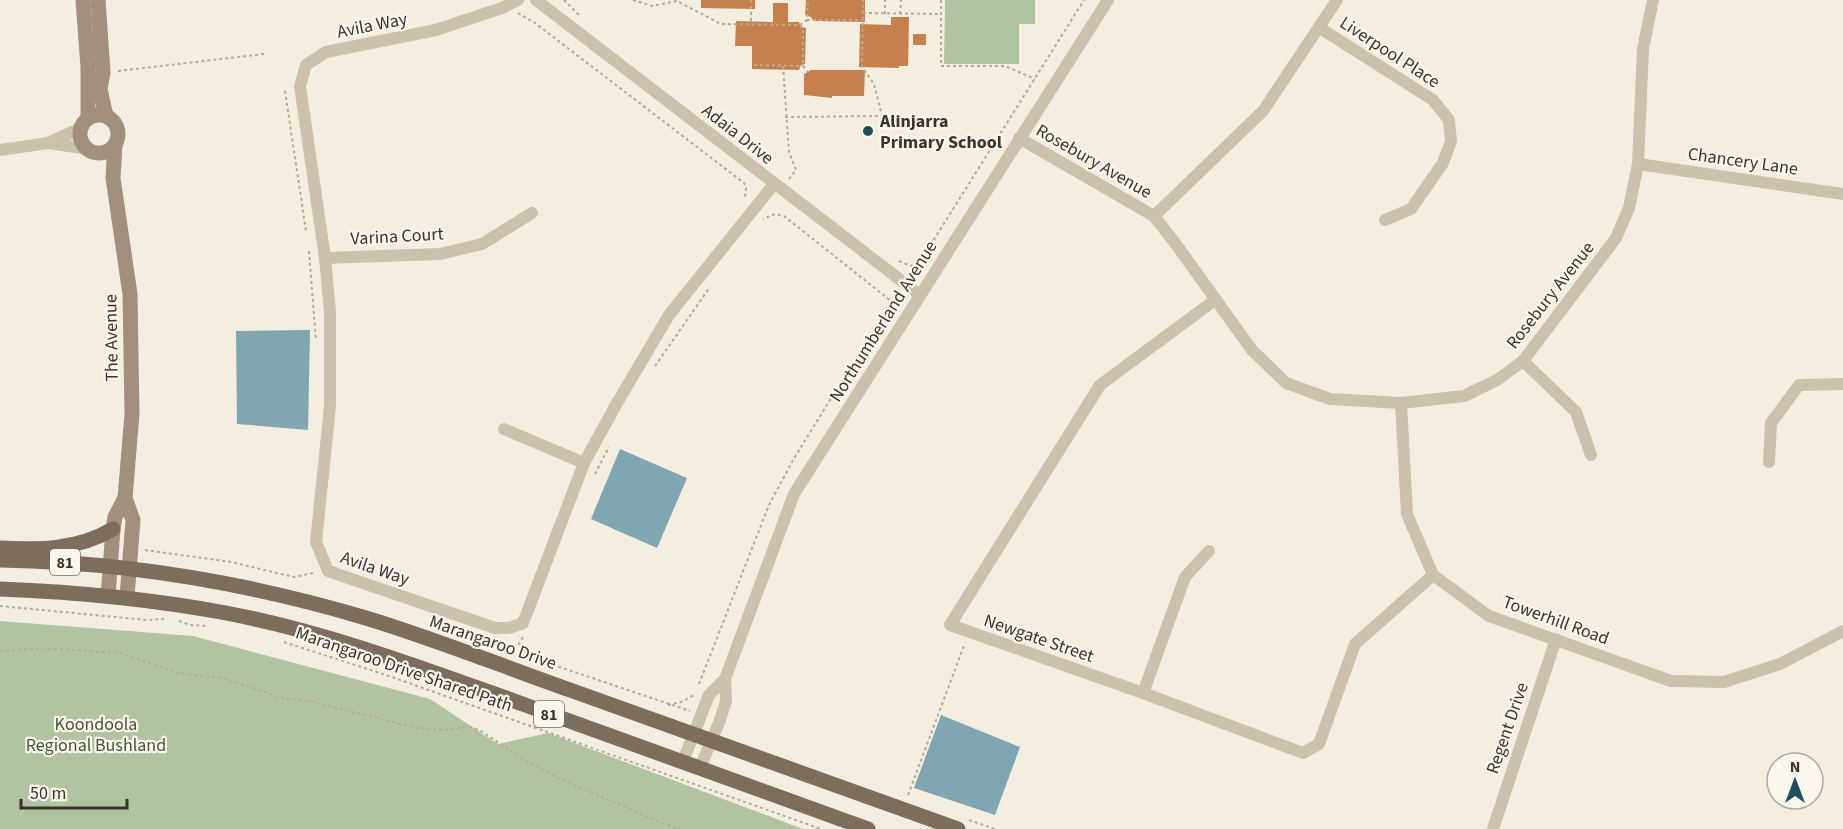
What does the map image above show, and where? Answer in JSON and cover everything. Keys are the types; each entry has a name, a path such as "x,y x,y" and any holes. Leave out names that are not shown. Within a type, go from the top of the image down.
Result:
{"main road":[{"path":"0,548 61,548 87,542 113,530"},
{"name":"Marangaroo Drive","path":"0,560 130,567 213,580 317,604 368,619 508,668 958,829"},
{"name":"81","path":"0,589 127,597 226,613 353,645 868,829"}],"street":[{"path":"83,0 88,67 85,123 81,140 93,151"},
{"path":"98,0 103,72 100,89 105,116"},
{"name":"Adaia Drive","path":"536,0 920,295"},
{"name":"Northumberland Avenue","path":"700,768 726,701 725,679 794,494 1108,0"},
{"path":"1154,216 1263,111 1337,0"},
{"name":"Rosebury Avenue","path":"1019,138 1154,216 1252,350 1286,383 1330,399 1401,403 1464,396 1497,380 1523,361 1616,238 1629,208 1638,164 1643,49 1653,0"},
{"name":"Avila Way","path":"516,5 436,30 326,52 306,65 300,86 325,258 330,312 330,406 316,542 321,559 328,571 495,628 509,628 523,623 584,463 669,315 774,184"},
{"name":"Liverpool Place","path":"1320,28 1433,100 1449,120 1451,141 1443,163 1411,209 1385,220"},
{"path":"0,150 48,142 94,116 105,116 115,123 119,134 115,145 110,150 93,151 48,142"},
{"name":"The Avenue","path":"108,596 115,517 125,498 132,414 130,294 113,178 115,145"},
{"name":"The Avenue","path":"93,151 113,178"},
{"name":"Chancery Lane","path":"1638,164 1843,194"},
{"name":"Varina Court","path":"325,258 440,254 482,244 532,213"},
{"name":"Newgate Street","path":"1215,300 1100,385 950,626 1143,693 1303,753 1319,744 1355,644 1433,575"},
{"path":"1523,361 1576,412 1591,455"},
{"path":"1769,462 1771,423 1799,385 1843,384"},
{"path":"1401,403 1407,514 1433,575"},
{"path":"504,429 584,463"},
{"name":"The Avenue","path":"125,498 133,520 127,597"},
{"path":"1143,693 1185,577 1209,551"},
{"name":"Towerhill Road","path":"1433,575 1489,616 1671,681 1724,682 1780,664 1843,631"},
{"name":"Regent Drive","path":"1492,829 1556,639"},
{"name":"Northumberland Avenue","path":"683,761 709,695 725,679"}],"path":[{"path":"564,0 580,16"},
{"path":"633,0 652,6 677,1 721,24 800,25 807,20 863,20"},
{"path":"751,0 751,21"},
{"path":"807,20 808,0"},
{"path":"785,117 882,116 874,84 862,67 863,0"},
{"path":"885,0 885,14"},
{"path":"900,14 901,0"},
{"path":"941,0 941,66 1005,66 1035,79"},
{"path":"896,260 911,266 923,257 1084,0"},
{"path":"516,5 535,23 744,183 746,190 743,203"},
{"path":"863,13 941,14"},
{"path":"535,23 537,19"},
{"path":"800,25 803,29 803,66 808,72"},
{"path":"103,72 264,54"},
{"path":"754,65 803,66"},
{"path":"783,66 789,152 796,170 789,179 794,183"},
{"path":"285,91 307,236"},
{"path":"668,705 692,697 703,678 746,559 769,505 793,460 891,301 784,216 775,214 763,219"},
{"path":"309,247 316,351"},
{"path":"651,373 715,280"},
{"path":"594,477 614,439"},
{"path":"131,551 145,550 205,557 294,577 317,572 315,568"},
{"path":"0,606 147,620 163,619"},
{"path":"175,620 190,625 214,626"},
{"path":"487,625 514,649 668,705 702,714"},
{"path":"508,668 514,649 527,632"},
{"path":"902,809 969,632"},
{"name":"Marangaroo Drive Shared Path","path":"280,640 289,645 390,675 821,829"},
{"path":"0,651 42,648 120,653 178,673 222,678 282,698 313,702 417,728 443,730 470,727 481,731 520,757 558,778 650,819 680,829"}],"green space":[{"path":"945,0 1035,0 1035,24 1019,24 1019,64 944,64"},
{"name":"Koondoola Regional Bushland","path":"0,621 193,636 430,699 498,744 548,733 803,829 0,829"}],"water":[{"path":"310,330 308,430 237,424 236,331"},
{"path":"620,449 687,478 657,548 591,519"},
{"path":"941,715 1020,747 995,815 914,788"}],"building":[{"path":"701,0 755,0 755,9 701,8"},
{"path":"806,0 865,0 865,22 813,21 811,17 805,15"},
{"path":"773,3 788,3 788,22 799,22 801,27 806,28 805,64 801,65 799,70 752,69 752,46 735,46 736,21 773,22"},
{"path":"891,17 909,17 908,66 899,66 899,68 859,67 860,24 891,25"},
{"path":"913,34 926,34 926,45 913,45"},
{"path":"811,70 865,70 864,96 832,96 832,98 804,95 804,74"}],"place":[{"name":"Alinjarra Primary School","path":"868,131"}]}
